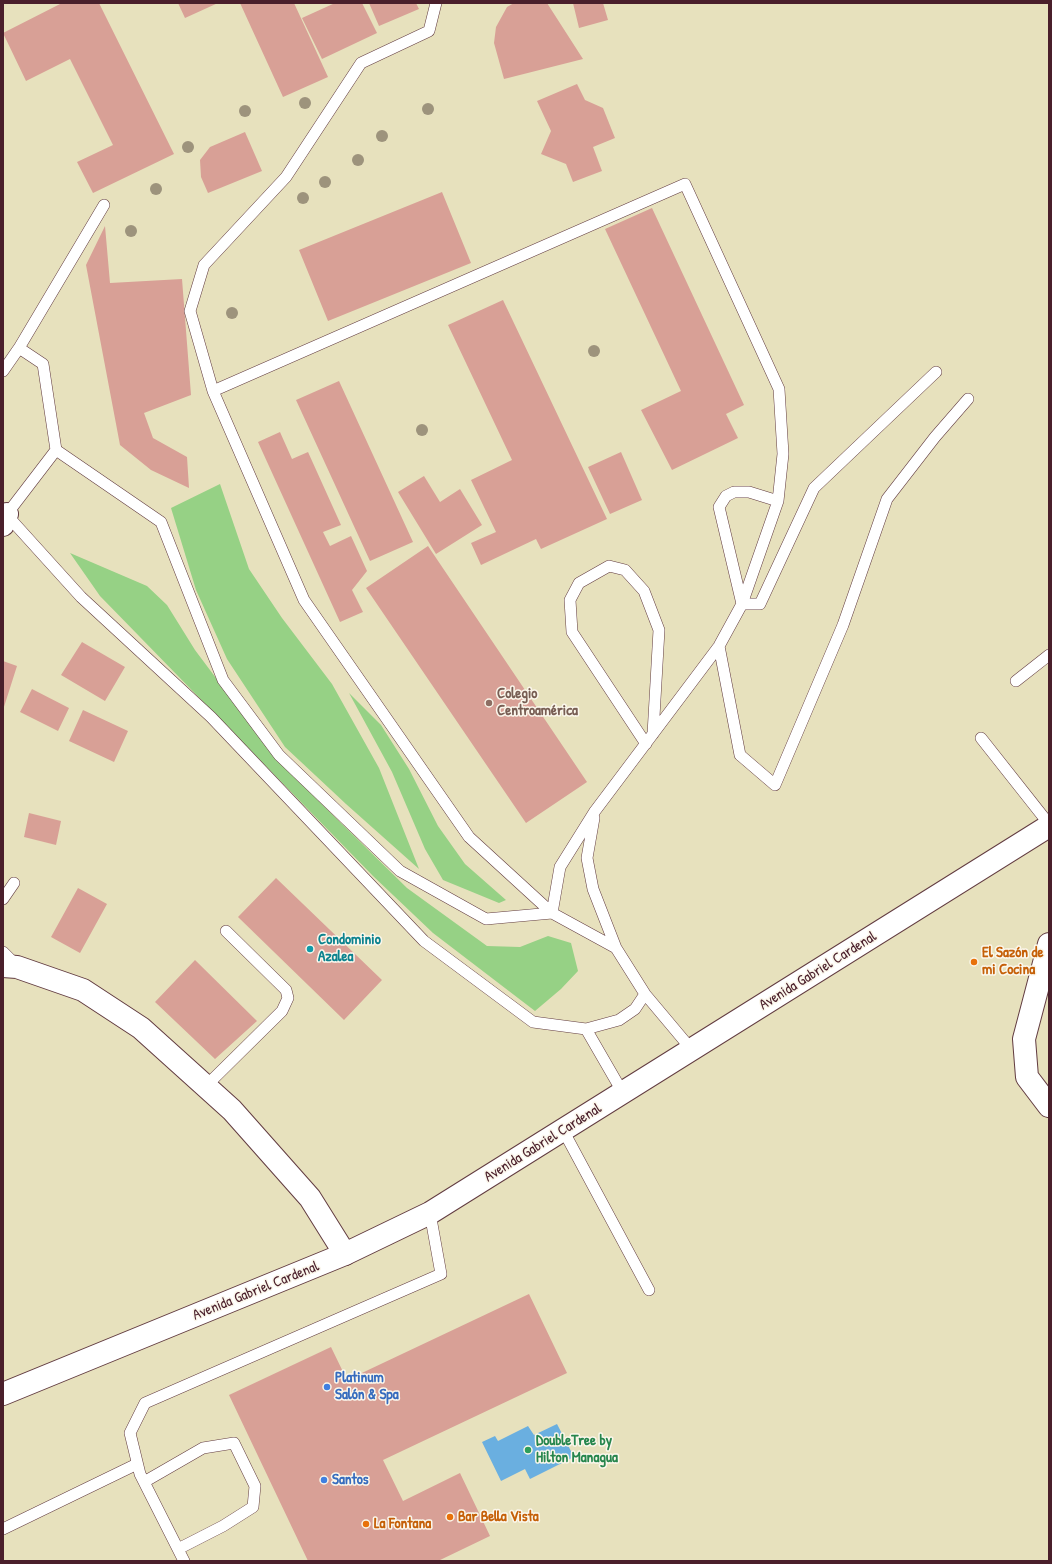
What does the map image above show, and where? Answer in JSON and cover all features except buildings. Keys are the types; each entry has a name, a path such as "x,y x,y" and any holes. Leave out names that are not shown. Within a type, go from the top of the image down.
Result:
{"street":[{"name":"Avenida Gabriel Cardenal","path":"3,1394 345,1254 430,1213 1049,825"},
{"path":"1049,944 1024,1039 1028,1077 1049,1106"},
{"path":"8,962 83,990 141,1028 232,1110 310,1198 345,1254"}],"lane":[{"path":"436,3 429,31 361,63 286,177 204,266 190,311 213,391 304,600 469,837 552,912 616,948"},
{"path":"213,391 685,184 779,389 783,454 778,501 742,604 719,646 595,811 560,867 552,912"},
{"path":"3,371 19,348 104,205"},
{"path":"19,348 42,364 56,450 161,522 223,680 279,755 400,871 486,919 552,912"},
{"path":"742,604 760,604 814,488 936,372"},
{"path":"719,646 740,755 775,784 843,625 887,500 934,438 968,399"},
{"path":"56,450 4,517 81,597 210,718 424,940 533,1022 586,1030 619,1020 635,1009 645,994"},
{"path":"742,604 719,507 726,496 734,492 749,492 778,501"},
{"path":"609,566 625,570 644,591 659,630 649,739 572,632 570,600 579,583 609,566"},
{"path":"1016,681 1049,656"},
{"path":"981,738 1049,825"},
{"path":"595,811 587,858 593,889 616,948 645,994 692,1050"},
{"path":"3,899 14,883"},
{"path":"206,1086 282,1011 288,998 286,990 226,931"},
{"path":"586,1030 623,1093"},
{"path":"563,1130 649,1290"},
{"path":"184,1561 140,1474 137,1464 130,1433 145,1403 441,1274 430,1213"},
{"path":"144,1482 203,1448 234,1444 255,1486 253,1507 223,1526 178,1549"},
{"path":"3,1529 137,1464"}],"green space":[{"path":"220,484 249,569 282,618 332,684 379,768 419,869 285,747 227,659 196,590 171,508"},
{"path":"70,553 147,586 167,605 195,650 278,761 407,888 487,946 520,947 548,936 571,943 578,971 561,989 535,1011 433,933 373,876 100,596"},
{"path":"349,693 381,725 409,769 438,826 465,864 506,900 499,903 443,880 425,849 392,772"}],"water":[{"name":"DoubleTree by Hilton Managua","path":"557,1424 574,1457 530,1479 525,1469 501,1481 482,1442 495,1436 498,1441 528,1426 534,1435"}],"place":[{"name":"Colegio Centroamérica","path":"489,703"},
{"name":"Condominio Azalea","path":"310,949"},
{"name":"El Sazón de mi Cocina","path":"974,962"},
{"name":"Platinum Salón & Spa","path":"327,1387"},
{"name":"DoubleTree by Hilton Managua","path":"528,1450"},
{"name":"Santos","path":"324,1480"},
{"name":"Bar Bella Vista","path":"450,1517"},
{"name":"La Fontana","path":"366,1524"}]}
